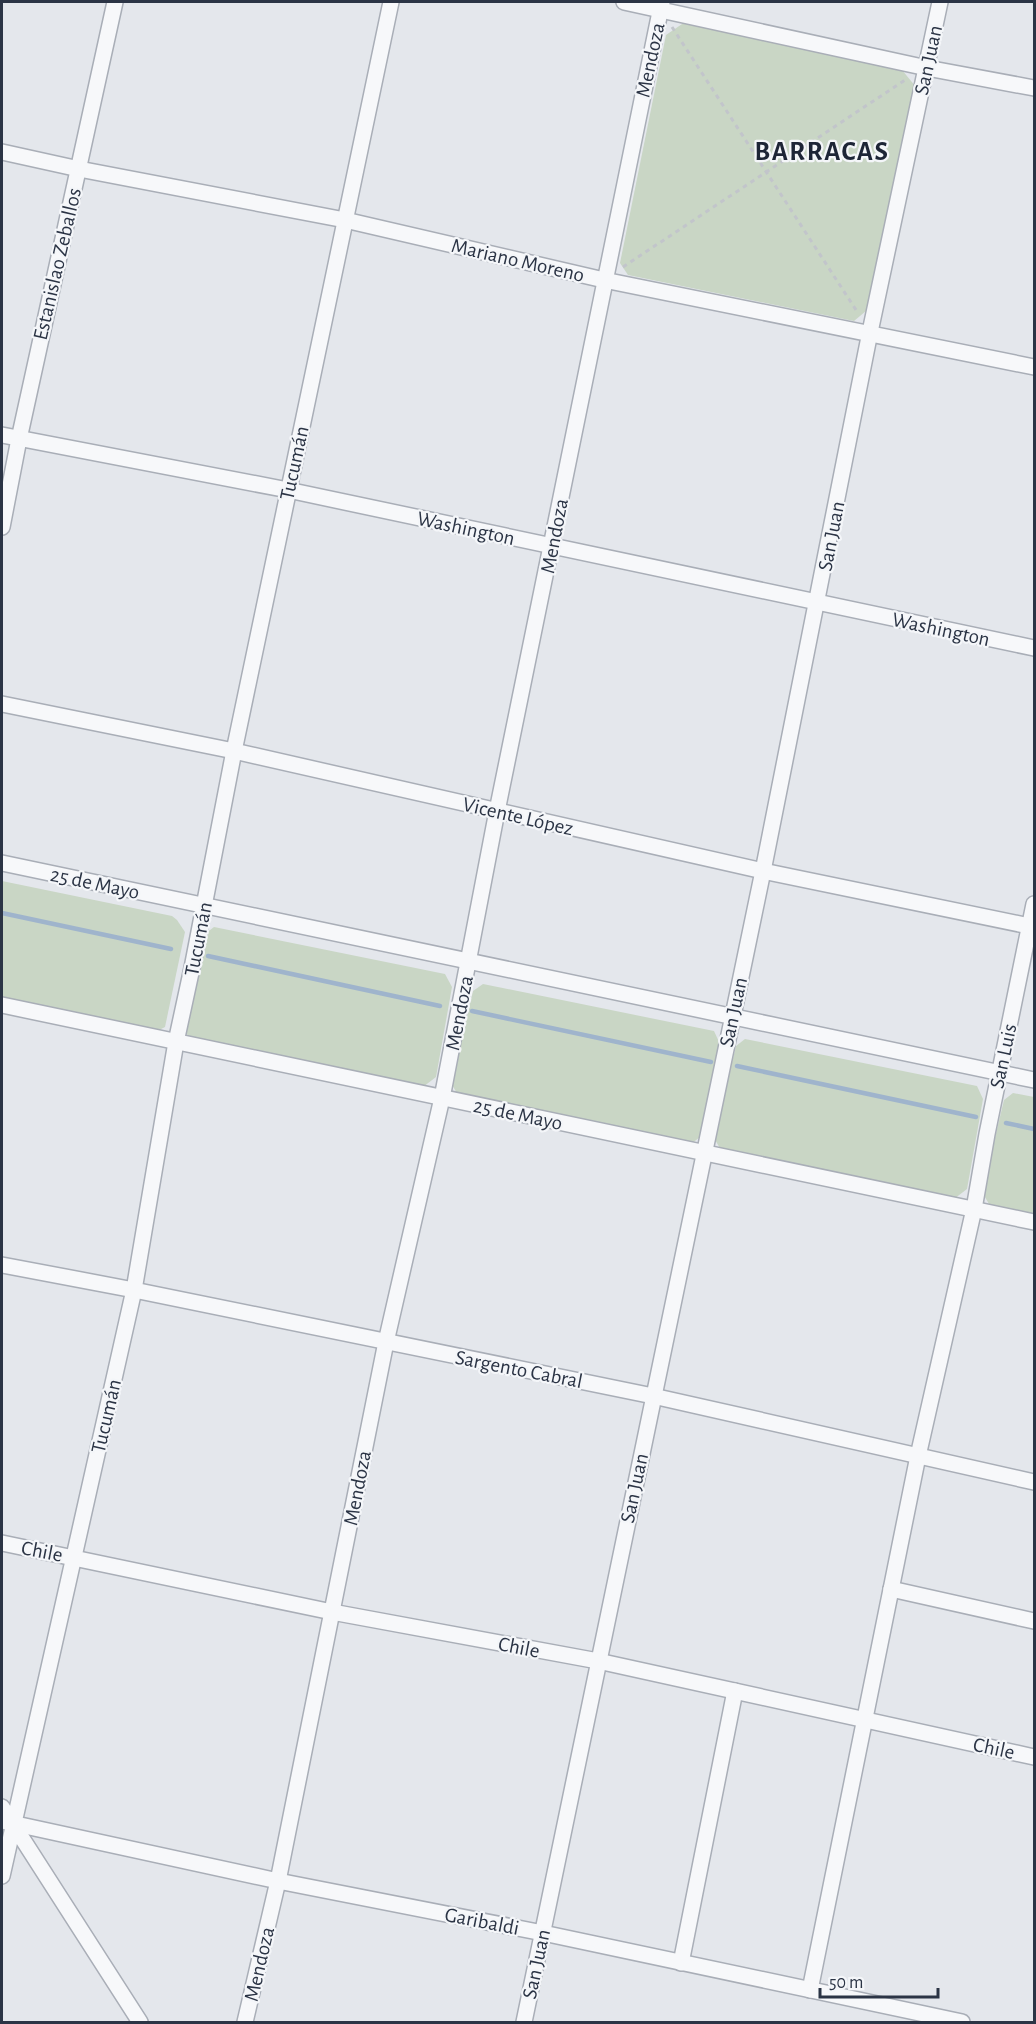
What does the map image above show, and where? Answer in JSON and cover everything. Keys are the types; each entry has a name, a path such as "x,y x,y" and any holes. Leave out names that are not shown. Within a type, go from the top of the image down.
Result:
{"street":[{"name":"Estanislao Zeballos","path":"2,527 19,439 115,2"},
{"name":"Tucumán","path":"2,1876 7,1823 74,1557 134,1290 176,1042 205,906 234,751 391,2"},
{"path":"624,2 661,5 927,68 1035,88"},
{"name":"San Juan","path":"524,2022 818,603 870,332 940,2"},
{"name":"Mendoza","path":"245,2022 278,1881 386,1342 442,1098 497,811 661,5"},
{"name":"Mariano Moreno","path":"2,152 345,220 604,280 1035,367"},
{"name":"Washington","path":"2,435 288,490 1035,648"},
{"name":"Vicente López","path":"2,704 234,751 763,871 1032,927"},
{"name":"25 de Mayo","path":"2,863 1035,1080"},
{"name":"San Luis","path":"810,1990 918,1456 974,1209 1035,904"},
{"name":"25 de Mayo","path":"2,1005 1035,1222"},
{"name":"Sargento Cabral","path":"2,1265 653,1396 1035,1482"},
{"name":"Chile","path":"2,1543 332,1611 598,1661 1035,1757"},
{"path":"891,1589 1035,1621"},
{"path":"681,1963 735,1691"},
{"path":"2,1807 7,1823 140,2022"},
{"name":"Garibaldi","path":"7,1823 963,2022"}],"path":[{"path":"661,5 870,332"},
{"path":"604,280 902,81 927,68"}],"green space":[{"path":"685,22 902,70 916,87 866,311 854,321 628,275 620,263 666,35"},
{"path":"2,881 172,916 177,920 185,932 165,1027 155,1032 2,999"},
{"path":"214,927 445,974 452,987 436,1077 423,1087 189,1038 183,1026 205,934"},
{"path":"483,984 714,1031 720,1044 704,1134 691,1144 458,1095 451,1083 473,991"},
{"path":"745,1039 977,1086 983,1099 967,1189 954,1199 721,1150 714,1138 736,1046"},
{"path":"1013,1093 1034,1097 1034,1214 989,1204 982,1192 1004,1100"}],"waterway":[{"path":"2,913 171,949"},
{"path":"208,956 440,1006"},
{"path":"472,1011 711,1062"},
{"path":"737,1066 976,1117"},
{"path":"1006,1123 1034,1129"}],"district":[{"name":"BARRACAS","path":"822,151"}]}
